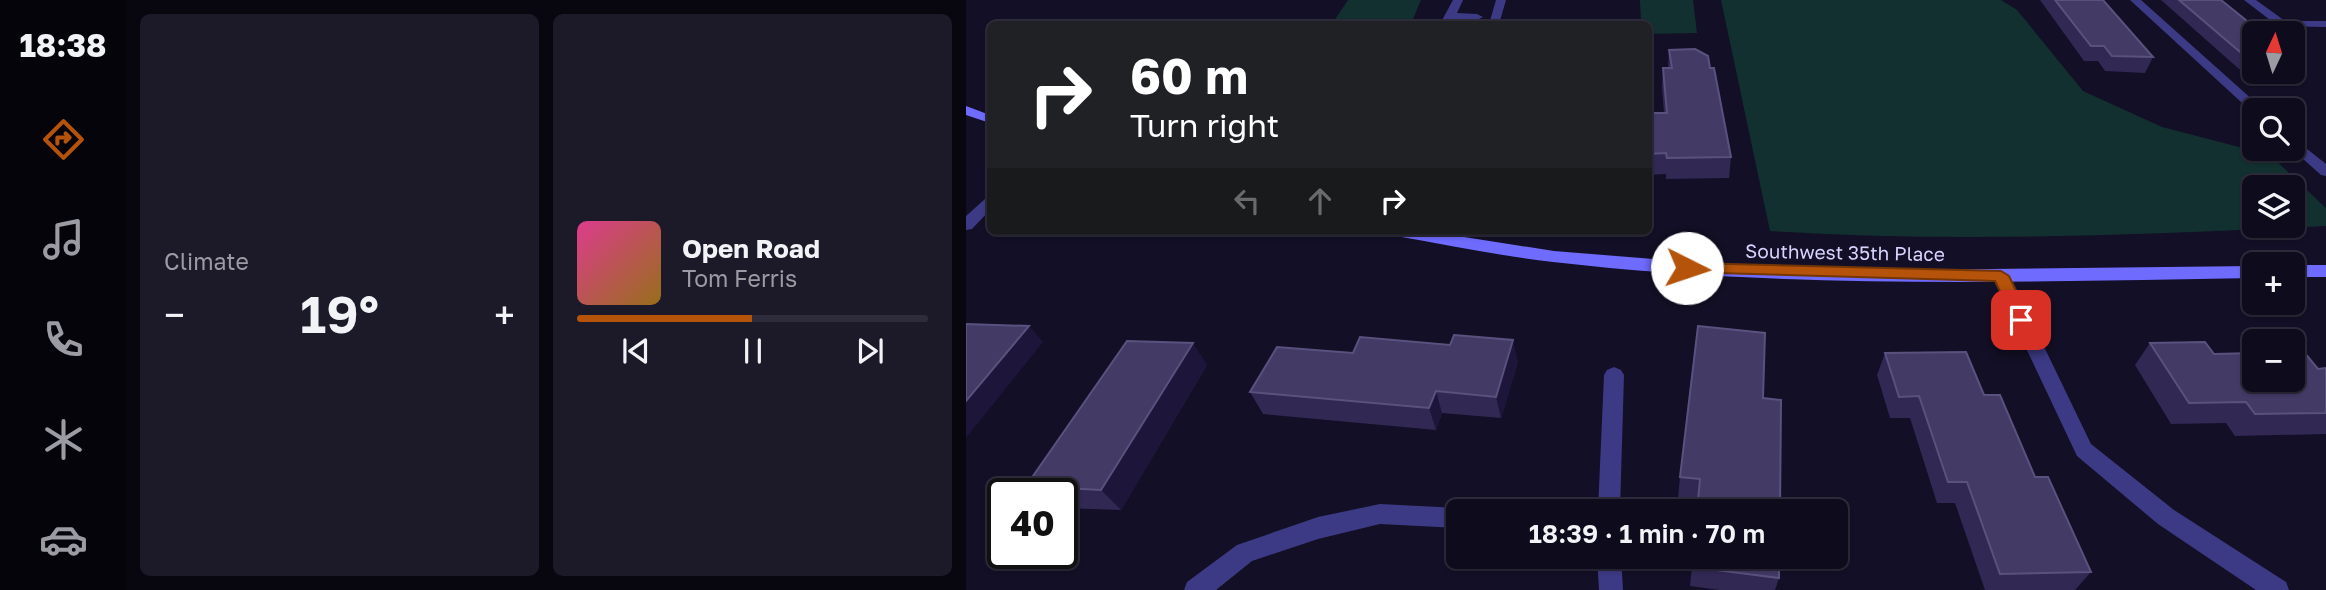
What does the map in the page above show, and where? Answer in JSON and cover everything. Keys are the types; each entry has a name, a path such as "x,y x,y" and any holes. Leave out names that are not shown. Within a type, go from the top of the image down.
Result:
{"street":[{"path":"1447,20 1458,0"},
{"path":"1495,21 1501,0"},
{"path":"2135,0 2245,98"},
{"path":"2249,0 2282,24 2326,24"},
{"path":"1447,20 1477,17"},
{"path":"966,110 987,118"},
{"path":"2305,153 2326,172"},
{"path":"966,225 987,205"},
{"name":"Southwest 35th Place","path":"1420,235 1553,257 1713,270 2001,276 2242,272"},
{"path":"2305,271 2326,271"},
{"path":"2001,276 2084,450 2166,517 2277,590"},
{"path":"1609,499 1614,374"},
{"path":"1196,590 1245,553 1318,528 1380,514 1446,517"},
{"path":"1610,569 1611,590"}],"green space":[{"path":"1348,0 1421,0 1412,21 1334,21"},
{"path":"1640,0 1693,0 1697,33 1652,34 1652,21 1641,21"},
{"path":"1721,0 2001,0 2017,10 2083,91 2162,127 2242,148 2242,161 2276,161 2291,175 2242,175 2242,230 1978,237 1770,231"},
{"path":"2305,188 2326,208 2326,226 2305,227"}],"building":[{"path":"2055,0 2103,0 2153,57 2112,56 2104,46 2091,46"},
{"path":"2179,0 2221,0 2247,21 2242,21 2242,54"},
{"path":"1695,49 1708,56 1710,68 1714,68 1731,157 1667,158 1666,153 1652,154 1652,113 1667,113 1663,68 1672,68 1669,50"},
{"path":"966,324 1029,326 966,401"},
{"path":"1698,326 1765,333 1763,398 1781,400 1780,499 1698,499 1700,479 1680,477"},
{"path":"1454,335 1513,340 1496,397 1436,391 1429,408 1250,392 1277,347 1353,353 1360,337 1450,345"},
{"path":"1127,341 1193,343 1101,490 1078,489 1078,478 1032,478"},
{"path":"2205,342 2214,354 2242,353 2242,392 2305,392 2305,353 2318,369 2326,368 2326,413 2255,414 2246,402 2189,403 2150,343"},
{"path":"1966,352 1984,395 2000,395 2035,477 2048,477 2091,572 2000,574 1967,482 1948,482 1919,396 1899,397 1885,353"},
{"path":"1708,569 1779,569 1779,578"}],"route":[{"path":"1687,268 2001,276 2021,320"}]}
